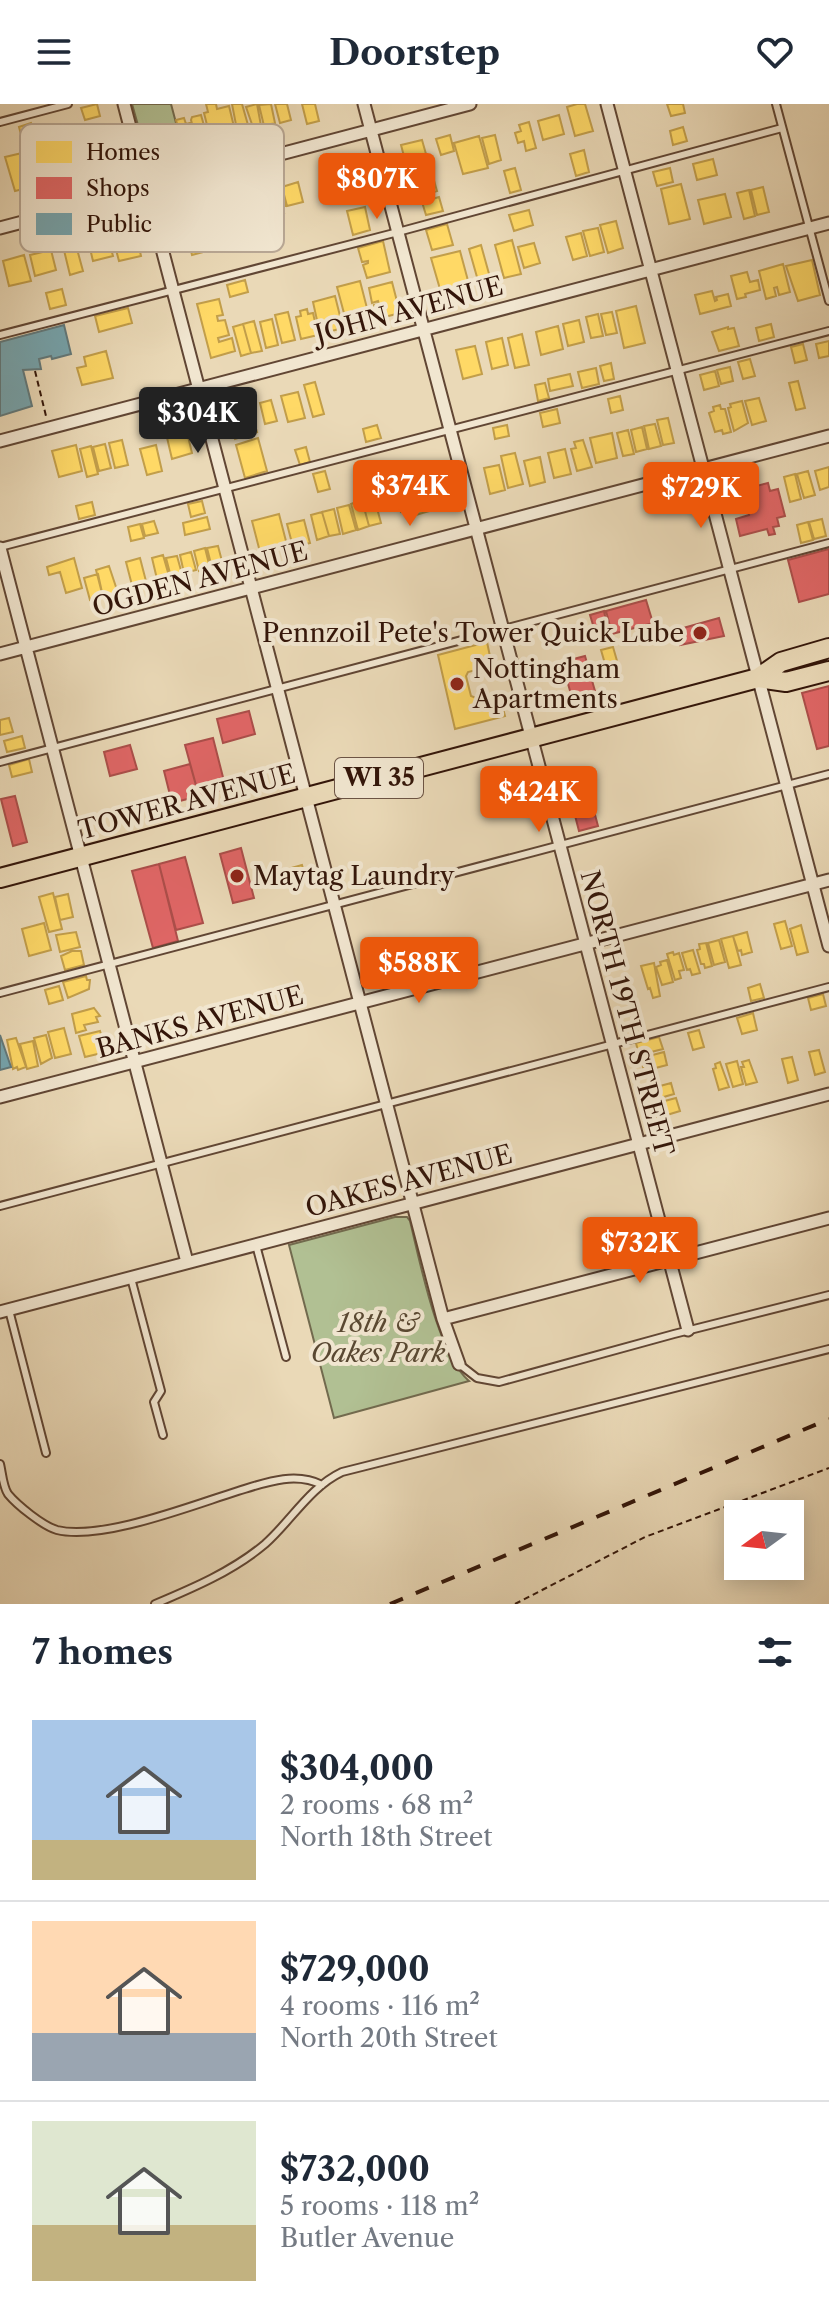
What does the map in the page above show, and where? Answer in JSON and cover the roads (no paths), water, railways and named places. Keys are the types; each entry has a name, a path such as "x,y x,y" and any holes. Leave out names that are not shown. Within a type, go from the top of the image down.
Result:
{"main road":[{"name":"TOWER AVENUE","path":"0,878 758,678 781,662 829,648"},
{"name":"TOWER AVENUE","path":"758,678 786,682 829,671"}],"street":[{"path":"124,104 129,124"},
{"name":"NORTH 19TH STREET","path":"364,104 688,1330"},
{"path":"284,153 470,104"},
{"path":"607,104 829,946"},
{"path":"0,228 20,223"},
{"name":"JOHN AVENUE","path":"0,441 829,223"},
{"path":"163,252 443,1319 459,1364"},
{"name":"OGDEN AVENUE","path":"0,654 829,436"},
{"path":"0,547 187,1262"},
{"name":"BANKS AVENUE","path":"0,1097 829,880"},
{"name":"OAKES AVENUE","path":"4,1311 829,1094"},
{"path":"443,1319 829,1218"}],"lane":[{"path":"0,122 68,104"},
{"path":"776,104 829,301"},
{"path":"0,335 782,128"},
{"path":"0,547 829,331"},
{"path":"0,762 829,543"},
{"path":"0,993 829,774"},
{"path":"0,1206 829,987"},
{"path":"256,1244 286,1357"},
{"path":"131,1277 161,1391 154,1402 163,1435"},
{"path":"459,1364 477,1378 499,1382 829,1295"},
{"path":"4,1311 46,1453"},
{"path":"155,1604 202,1583 256,1550 336,1475 829,1349"},
{"path":"0,1464 8,1493 40,1522 61,1531 111,1527 273,1481 303,1479 322,1485"},
{"path":"0,1498 8,1496 8,1493"}],"railway":[{"path":"390,1604 829,1419"}],"place":[{"name":"Pennzoil Pete's Tower Quick Lube","path":"700,633"},
{"name":"Nottingham Apartments","path":"457,684"},
{"name":"Maytag Laundry","path":"237,876"}],"park label":[{"name":"18th & Oakes Park","path":"378,1338"}]}
